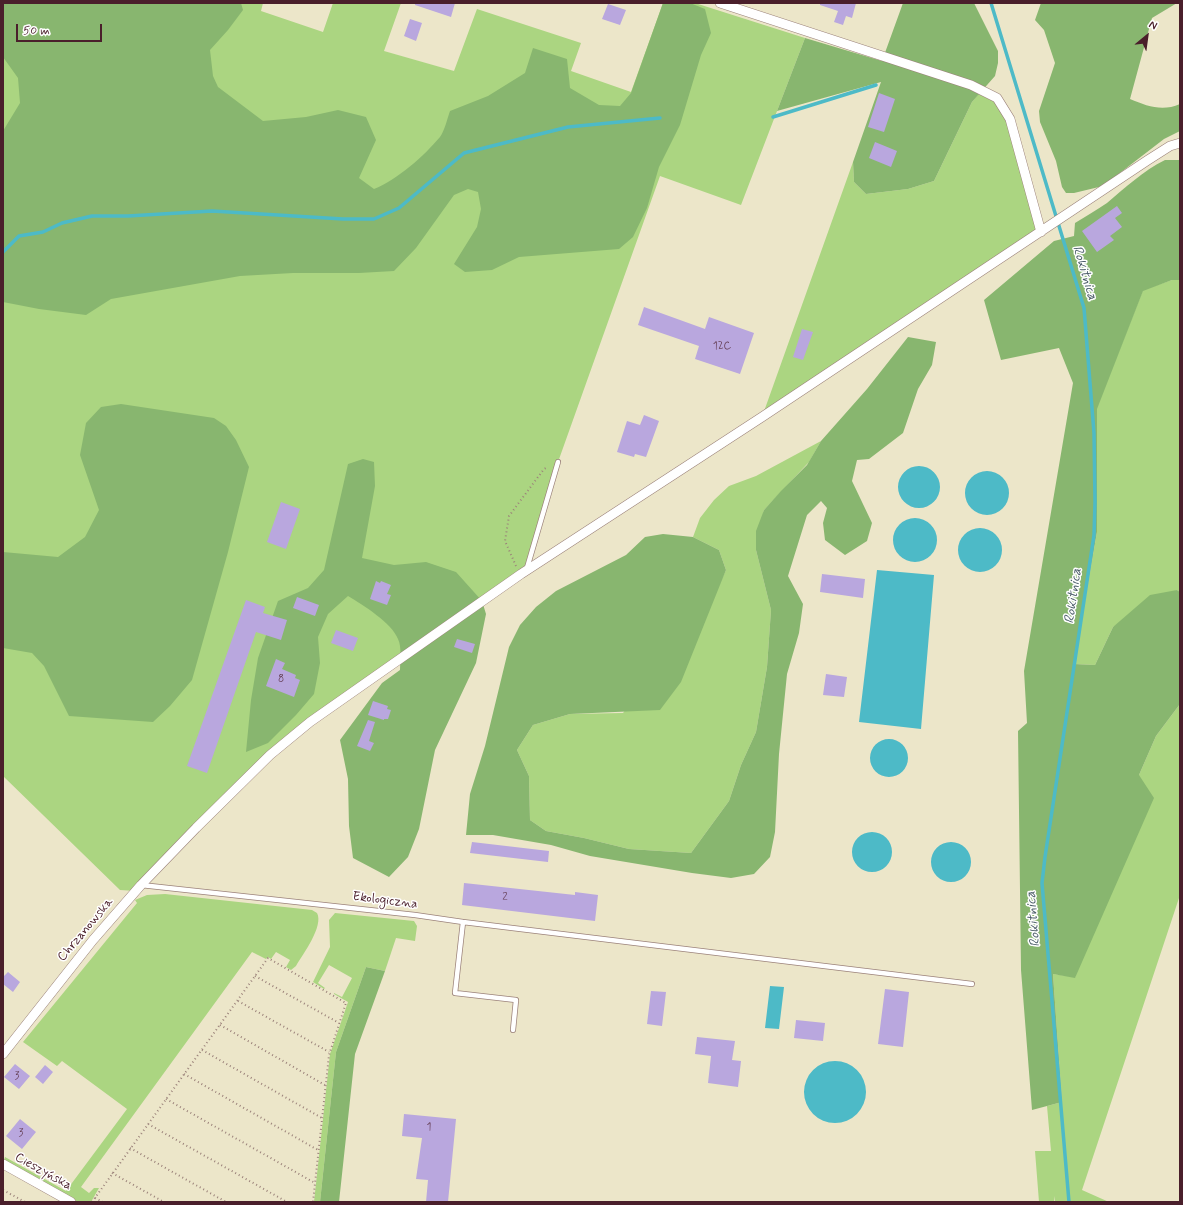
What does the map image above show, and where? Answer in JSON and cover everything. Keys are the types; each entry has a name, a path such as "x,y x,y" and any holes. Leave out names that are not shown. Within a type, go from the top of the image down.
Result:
{"street":[{"path":"725,4 971,84 997,98 1010,119 1041,232"},
{"name":"Chrzanowska","path":"3,1053 93,940 141,885 270,755 310,722 524,572 1051,226 1170,146 1180,143"},
{"name":"Cieszyńska","path":"3,1164 71,1202"}],"lane":[{"path":"524,572 558,462"},
{"name":"Ekologiczna","path":"141,885 415,915 972,984"},
{"path":"464,922 455,993 516,1000 514,1030"}],"path":[{"path":"524,572 512,559 505,541 509,516 544,469 558,462"},
{"path":"92,1202 268,958 346,1003 329,1052 313,1202"},
{"path":"255,976 339,1023"},
{"path":"238,1001 329,1052"},
{"path":"220,1025 325,1085"},
{"path":"202,1050 322,1118"},
{"path":"184,1074 318,1150"},
{"path":"166,1099 315,1183"},
{"path":"148,1124 287,1202"},
{"path":"130,1148 226,1202"},
{"path":"112,1173 164,1202"},
{"path":"3,1190 25,1202"},
{"path":"95,1197 103,1202"}],"green space":[{"path":"3,3 263,3 261,11 323,32 333,3 401,3 384,51 454,71 477,9 581,43 571,71 631,92 663,3 695,3 805,38 741,205 660,176 558,462 527,571 310,722 136,891 120,890 3,776"},
{"path":"3,3 241,3 243,10 210,50 213,76 218,87 263,121 306,117 338,110 366,117 376,140 359,178 374,189 401,174 426,152 442,134 450,111 488,96 525,73 533,48 567,59 570,88 599,105 620,106 631,93 663,3 690,3 705,9 711,33 701,55 680,125 659,167 647,208 633,237 619,249 519,257 492,270 465,272 454,264 477,227 481,209 478,192 468,189 454,195 416,248 394,271 359,273 293,273 240,276 111,299 86,315 39,309 3,302 3,131 20,103 18,78 3,57"},
{"path":"903,3 974,3 998,51 998,63 995,76 972,102 934,181 908,189 866,194 854,182 853,162 881,82 777,111 805,38 882,61"},
{"path":"1041,3 1177,3 1152,18 1130,99 1149,106 1161,108 1167,108 1180,104 1180,131 1164,139 1103,186 1074,193 1066,193 1062,187 1056,161 1040,122 1039,111 1055,63 1044,30 1035,20"},
{"path":"982,90 997,98 1010,119 1041,232 762,417 853,162 854,182 866,194 908,189 934,181 972,102"},
{"path":"1165,160 1180,160 1180,280 1172,280 1143,291 1097,409 1097,532 1074,664 1095,665 1113,627 1150,595 1177,590 1180,592 1180,704 1156,736 1139,775 1154,798 1075,978 1053,974 1062,1102 1032,1110 1021,970 1018,731 1027,723 1024,671 1073,383 1059,348 1001,360 984,300 1054,241 1074,236 1075,223 1107,203 1142,174"},
{"path":"1172,280 1180,280 1180,592 1177,590 1113,627 1095,665 1074,664 1097,532 1096,409 1143,290"},
{"path":"908,337 936,342 932,365 918,389 903,433 869,459 857,460 852,481 872,523 867,541 845,555 825,540 823,523 827,508 821,501 807,515 788,576 803,604 799,633 787,674 779,754 775,832 770,857 754,874 731,878 590,856 551,845 493,835 466,835 470,794 485,746 509,647 520,625 536,607 556,591 626,555 645,537 663,534 693,537 719,550 726,570 681,682 660,710 570,714 533,725 517,750 529,776 530,820 546,831 584,838 629,849 691,853 729,801 741,765 756,732 767,667 771,610 756,550 756,531 764,510 807,465 821,441 867,389"},
{"path":"121,404 214,418 226,426 236,440 249,467 228,552 192,680 170,706 153,722 69,716 44,666 32,653 3,648 3,552 58,557 85,537 99,510 80,455 86,423 101,407"},
{"path":"821,441 809,462 764,510 756,550 771,610 767,667 756,732 741,765 729,801 691,853 629,849 584,838 546,831 530,820 529,776 517,750 533,725 570,714 623,713 716,591 726,570 719,550 693,537 700,518 714,500 729,486 756,476"},
{"path":"363,459 374,462 375,486 362,558 394,565 426,562 456,572 482,601 486,614 476,663 435,750 419,829 408,857 389,877 353,858 349,826 348,779 340,740 382,683 400,670 399,642 395,633 390,627 369,609 348,596 328,614 318,637 320,663 314,694 296,715 268,743 246,752 251,700 258,658 278,601 308,588 324,570 348,464"},
{"path":"1180,704 1180,895 1082,1190 1109,1202 1055,1202 1054,1196 1054,1202 1039,1202 1035,1151 1051,1151 1047,1106 1062,1102 1053,974 1075,977 1139,775 1156,736"},
{"path":"165,894 312,910 317,913 318,925 308,947 296,966 291,970 286,967 290,960 276,952 271,959 268,957 266,959 252,952 81,1187 89,1193 94,1188 99,1188 91,1202 78,1202 4,1160 5,1157 66,1191 127,1109 62,1061 57,1066 23,1042 137,903 135,900 147,895"},
{"path":"335,913 414,921 417,926 415,941 396,938 385,971 366,967 336,1052 320,1202 314,1202 330,1054 348,1002 334,993 342,997 352,978 329,965 318,983 325,988 324,989 313,982 330,947 329,920"},
{"path":"366,967 385,971 355,1054 339,1202 320,1202 336,1052"}],"water":[{"path":"915,466 923,466 931,469 937,475 940,487 937,499 931,505 923,508 915,508 907,505 901,499 898,491 898,483 901,475 907,469"},
{"path":"983,471 991,471 1003,477 1009,489 1009,497 1003,509 991,515 983,515 971,509 965,497 965,489 971,477"},
{"path":"915,518 927,522 933,528 937,540 933,552 927,558 915,562 903,558 897,552 893,540 897,528 903,522"},
{"path":"980,528 992,532 998,538 1002,550 998,562 992,568 980,572 968,568 962,562 958,550 962,538 968,532"},
{"path":"877,570 934,575 921,729 859,722"},
{"path":"885,739 893,739 903,744 907,751 907,765 903,772 893,777 885,777 875,772 873,769 870,762 870,754 875,744 878,742"},
{"path":"872,832 880,834 886,838 890,844 892,852 890,860 886,866 880,870 872,872 864,870 858,866 854,860 852,852 854,844 858,838 864,834"},
{"path":"955,842 962,845 968,851 971,862 970,870 962,879 955,882 947,882 940,879 932,870 931,858 934,851 943,843"},
{"path":"770,986 784,987 779,1029 765,1028"},
{"path":"829,1061 841,1061 857,1070 864,1080 866,1092 864,1104 857,1114 841,1123 829,1123 818,1118 809,1109 804,1098 804,1086 809,1075 818,1066"}],"building":[{"path":"415,3 455,3 451,17 415,5"},
{"path":"820,3 856,3 852,18 846,16 843,25 834,22 838,11 820,5"},
{"path":"608,4 626,10 620,25 602,19"},
{"path":"410,19 422,23 416,41 404,36"},
{"path":"879,93 895,99 884,132 868,127"},
{"path":"875,142 897,151 891,167 869,158"},
{"path":"1117,206 1122,213 1115,218 1122,227 1110,236 1114,240 1097,252 1082,231"},
{"path":"644,307 705,329 709,317 754,333 740,374 695,359 699,346 638,325"},
{"path":"802,329 813,332 803,360 793,357"},
{"path":"644,415 659,421 646,457 635,454 634,457 617,452 627,421 640,425"},
{"path":"281,502 300,509 286,549 267,542"},
{"path":"822,574 865,579 863,598 820,592"},
{"path":"376,581 380,583 381,581 391,585 387,594 391,595 387,605 370,599"},
{"path":"297,597 319,605 315,616 293,608"},
{"path":"246,600 265,607 263,613 287,620 281,640 256,632 207,773 187,766"},
{"path":"336,630 358,638 353,651 331,643"},
{"path":"457,639 475,644 472,653 454,647"},
{"path":"276,659 285,663 282,669 296,675 295,678 300,680 294,697 266,686"},
{"path":"826,674 847,677 844,697 823,695"},
{"path":"373,701 388,706 387,709 391,710 388,719 384,720 368,715"},
{"path":"368,720 375,722 369,741 374,743 370,751 357,746"},
{"path":"472,842 549,851 548,862 470,853"},
{"path":"464,883 575,895 575,892 598,895 595,921 462,905"},
{"path":"8,972 20,982 13,992 3,984 3,977"},
{"path":"885,989 909,992 903,1047 878,1044"},
{"path":"651,991 666,992 662,1026 647,1024"},
{"path":"796,1020 825,1023 823,1041 794,1038"},
{"path":"697,1037 735,1041 732,1060 741,1061 738,1087 708,1083 711,1056 695,1054"},
{"path":"15,1064 30,1076 19,1089 4,1077"},
{"path":"45,1065 53,1072 43,1084 35,1077"},
{"path":"404,1114 456,1119 448,1202 426,1202 428,1180 416,1179 422,1138 402,1136"},
{"path":"20,1119 36,1132 22,1149 6,1136"}],"waterway":[{"name":"Rokitnica","path":"991,3 1084,308 1094,433 1094,535 1042,883 1069,1202"},
{"path":"773,117 876,85"},
{"path":"3,252 19,236 43,232 62,223 92,216 128,216 212,211 343,219 374,219 399,208 464,153 568,127 660,118"}]}
